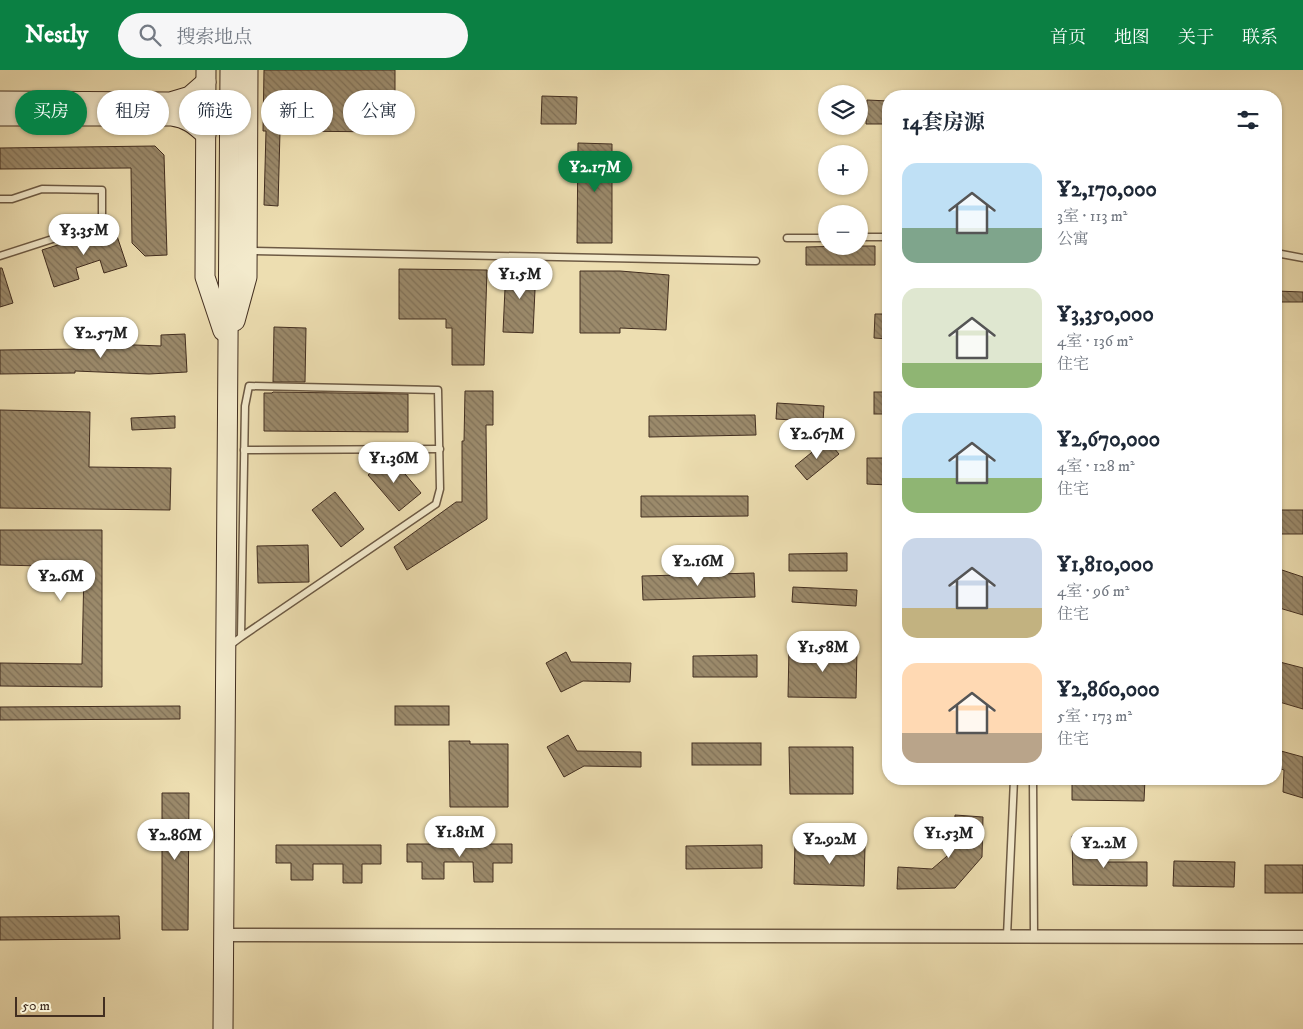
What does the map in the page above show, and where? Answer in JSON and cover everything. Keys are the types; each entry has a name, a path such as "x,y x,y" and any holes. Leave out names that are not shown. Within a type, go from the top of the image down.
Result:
{"street":[{"path":"223,1029 233,643 228,346 230,70"},
{"path":"228,346 247,276 248,70"},
{"path":"0,101 170,102 190,96 206,76"},
{"path":"206,76 206,90"},
{"path":"0,116 179,117"},
{"path":"206,135 205,276 228,346"},
{"path":"224,935 1303,937"}],"lane":[{"path":"0,199 12,199 42,189 102,190 102,223 0,256"},
{"path":"868,237 882,237"},
{"path":"787,238 818,238"},
{"path":"247,251 756,261"},
{"path":"1282,254 1303,258"},
{"path":"249,386 438,390 440,489 436,504 233,643 245,406 249,386"},
{"path":"244,450 440,449"},
{"path":"1007,936 1014,785"},
{"path":"1033,785 1034,936"}],"building":[{"path":"264,70 395,70 395,90 343,90 343,132 333,131 333,90 264,90"},
{"path":"542,96 577,97 576,124 541,124"},
{"path":"868,100 882,101 882,124 868,124"},
{"path":"266,135 280,135 278,206 264,205"},
{"path":"578,143 612,144 612,243 577,243"},
{"path":"155,146 164,155 167,255 145,256 132,243 131,168 0,169 0,148"},
{"path":"114,227 127,266 104,273 100,260 76,268 79,279 54,287 42,250"},
{"path":"868,246 875,246 875,265 806,265 806,247 818,247 818,255 868,255"},
{"path":"506,267 536,268 533,333 503,332"},
{"path":"0,268 2,268 13,303 0,307"},
{"path":"399,269 487,270 484,365 452,365 452,328 446,328 446,319 399,319"},
{"path":"580,271 620,271 669,275 666,330 620,328 620,333 580,333"},
{"path":"1282,291 1303,292 1303,302 1282,302"},
{"path":"875,314 882,314 882,339 874,338"},
{"path":"274,327 306,328 305,382 273,382"},
{"path":"185,334 187,372 149,374 75,371 75,373 0,374 0,350 84,349 85,343 161,346 161,335"},
{"path":"465,391 493,391 493,425 486,425 487,519 407,570 394,547 456,502 462,502 462,441 464,441"},
{"path":"874,392 882,392 882,414 874,414"},
{"path":"264,393 408,394 408,432 264,431"},
{"path":"777,403 824,406 823,422 776,419"},
{"path":"0,410 90,412 89,467 171,468 170,510 0,508"},
{"path":"755,415 756,435 649,437 649,416"},
{"path":"175,416 175,428 132,430 131,418"},
{"path":"827,440 839,454 807,480 795,466"},
{"path":"390,456 421,493 399,511 368,475"},
{"path":"867,458 882,458 882,485 867,484"},
{"path":"335,492 364,529 341,547 312,510"},
{"path":"641,496 748,496 748,516 641,517"},
{"path":"1282,510 1303,510 1303,534 1282,534"},
{"path":"0,530 102,530 102,687 0,686 0,663 82,664 84,567 0,565"},
{"path":"308,545 309,582 258,583 257,546"},
{"path":"847,553 847,571 789,571 789,554"},
{"path":"1282,570 1303,577 1303,615 1282,609"},
{"path":"754,573 755,597 643,600 642,576"},
{"path":"793,587 857,590 856,606 792,602"},
{"path":"789,648 857,649 856,698 788,697"},
{"path":"566,652 571,662 631,663 630,682 583,681 561,692 546,663"},
{"path":"757,655 757,677 693,677 693,656"},
{"path":"1282,663 1303,668 1303,709 1282,703"},
{"path":"180,706 180,719 0,720 0,707"},
{"path":"395,706 449,706 449,725 395,725"},
{"path":"568,735 577,751 641,752 641,767 584,766 564,777 547,747"},
{"path":"449,741 470,741 470,744 508,744 508,807 450,807"},
{"path":"692,743 761,743 761,765 692,765"},
{"path":"789,747 853,747 853,794 790,794"},
{"path":"1282,751 1303,757 1303,798 1283,792 1284,770 1282,769"},
{"path":"1072,785 1145,785 1144,801 1072,800"},
{"path":"162,793 189,793 188,930 162,930"},
{"path":"955,815 983,817 982,857 955,888 897,889 898,867 932,869 954,850"},
{"path":"1072,836 1086,837 1091,855 1105,862 1147,862 1147,886 1073,885"},
{"path":"407,844 512,844 512,863 493,863 493,882 474,882 473,862 444,862 444,879 422,879 422,862 407,862"},
{"path":"795,844 865,846 864,886 794,884"},
{"path":"276,845 381,845 381,864 362,864 362,883 343,883 343,864 313,864 313,880 291,880 291,863 276,863"},
{"path":"762,845 762,868 686,869 686,846"},
{"path":"1174,861 1235,862 1234,887 1173,886"},
{"path":"1265,865 1303,865 1303,893 1265,893"},
{"path":"119,916 120,939 0,940 0,917"}]}
